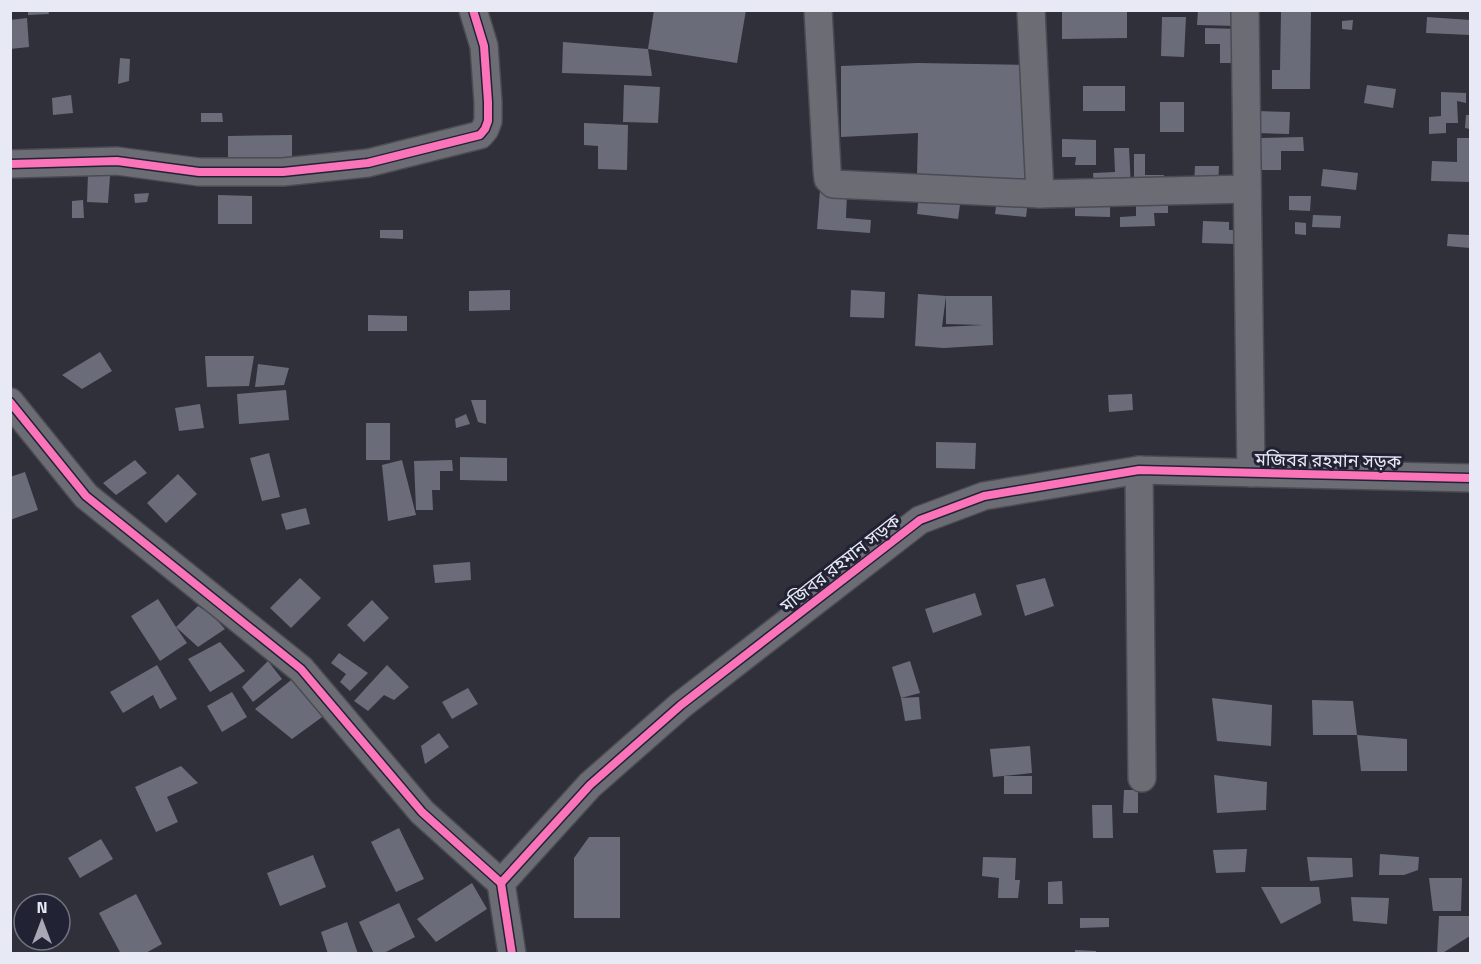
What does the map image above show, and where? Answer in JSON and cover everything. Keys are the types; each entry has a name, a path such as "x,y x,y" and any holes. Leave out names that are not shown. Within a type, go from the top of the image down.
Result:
{"street":[{"path":"10,164 117,161 199,172 283,172 368,163 480,135 488,121 488,102 484,46 473,10"},
{"path":"818,10 827,170 828,179 833,184 1040,194 1247,189"},
{"path":"1031,10 1040,194"},
{"path":"1245,10 1251,473"},
{"path":"10,402 86,496 301,669 422,812 501,883 512,954"},
{"path":"1140,470 1143,778"},
{"name":"মজিবর রহমান সড়ক","path":"501,883 590,785 681,705 920,520 984,496 1140,470 1470,478"}],"building":[{"path":"28,10 48,10 49,14 28,15"},
{"path":"654,10 746,10 737,63 648,49"},
{"path":"1062,10 1127,10 1127,38 1062,39"},
{"path":"1198,10 1238,10 1238,26 1197,25"},
{"path":"1281,10 1311,10 1310,89 1272,89 1272,70 1280,70"},
{"path":"1162,17 1186,17 1184,57 1161,56"},
{"path":"1427,17 1470,20 1470,35 1426,33"},
{"path":"27,18 29,47 10,49 10,20"},
{"path":"1353,20 1352,30 1342,29 1342,21"},
{"path":"1205,28 1240,29 1240,63 1220,63 1220,44 1205,44"},
{"path":"563,42 648,49 652,76 562,73"},
{"path":"120,58 130,59 129,81 118,84"},
{"path":"918,63 1030,65 1027,181 917,176 918,133 841,137 841,66"},
{"path":"624,85 660,87 658,123 623,122"},
{"path":"1367,85 1396,89 1393,108 1364,103"},
{"path":"1083,86 1125,86 1125,111 1083,111"},
{"path":"1441,92 1466,93 1466,103 1457,101 1458,123 1446,123 1446,133 1429,134 1429,117 1441,116"},
{"path":"71,95 73,113 53,115 52,98"},
{"path":"1160,102 1184,102 1184,132 1160,132"},
{"path":"1258,111 1290,112 1289,134 1258,133"},
{"path":"201,113 222,113 223,122 201,122"},
{"path":"1466,115 1470,115 1470,129 1465,128"},
{"path":"584,123 628,125 627,170 598,169 598,146 584,145"},
{"path":"292,135 292,159 228,160 228,136"},
{"path":"1303,137 1304,151 1281,151 1281,170 1260,170 1260,138"},
{"path":"1457,138 1470,138 1470,182 1431,181 1432,161 1457,162"},
{"path":"1062,139 1096,140 1096,165 1075,165 1076,157 1062,157"},
{"path":"1114,148 1129,148 1131,188 1094,189 1093,173 1115,172"},
{"path":"1134,154 1145,154 1145,175 1164,175 1164,187 1134,187"},
{"path":"1195,166 1219,166 1218,185 1194,185"},
{"path":"1323,169 1358,173 1356,190 1321,186"},
{"path":"88,174 110,176 108,203 87,202"},
{"path":"820,190 847,192 846,218 871,220 870,233 817,229"},
{"path":"149,193 147,202 135,203 134,194"},
{"path":"919,194 961,198 958,219 917,214"},
{"path":"218,195 252,196 252,224 218,224"},
{"path":"1289,196 1311,196 1310,211 1289,210"},
{"path":"997,199 1028,201 1026,217 995,214"},
{"path":"83,200 84,218 72,218 72,201"},
{"path":"1075,200 1110,201 1110,217 1075,216"},
{"path":"1136,200 1168,200 1168,213 1154,213 1155,226 1120,227 1120,217 1136,216"},
{"path":"1313,215 1341,216 1340,228 1312,227"},
{"path":"1203,221 1229,222 1229,230 1236,230 1236,244 1202,243"},
{"path":"1295,222 1306,223 1306,235 1295,234"},
{"path":"380,230 403,230 403,239 380,238"},
{"path":"1448,234 1470,235 1470,248 1447,246"},
{"path":"510,290 510,310 469,311 469,291"},
{"path":"851,290 885,292 884,318 850,317"},
{"path":"918,294 992,296 993,345 944,348 915,346","holes":["946,296 946,324 983,325 942,327"]},
{"path":"368,315 407,316 407,331 368,331"},
{"path":"100,352 112,371 82,389 62,375"},
{"path":"205,356 254,356 249,386 207,387"},
{"path":"258,364 289,368 284,385 255,387"},
{"path":"286,390 289,420 239,424 237,394"},
{"path":"1132,394 1133,410 1109,412 1108,395"},
{"path":"471,400 486,400 486,424 478,422"},
{"path":"200,404 204,428 179,431 175,408"},
{"path":"466,414 470,424 456,428 455,419"},
{"path":"366,423 390,423 390,460 366,460"},
{"path":"936,442 976,443 975,469 936,468"},
{"path":"269,453 280,497 262,501 250,458"},
{"path":"460,457 507,458 507,481 460,480"},
{"path":"135,460 147,473 116,495 103,483"},
{"path":"402,460 416,515 388,521 382,465"},
{"path":"452,460 453,471 440,471 440,490 432,490 433,510 416,510 414,461"},
{"path":"25,472 38,510 10,520 10,477"},
{"path":"178,474 197,494 166,523 147,503"},
{"path":"306,508 310,524 286,530 281,514"},
{"path":"470,562 471,580 435,583 433,565"},
{"path":"300,578 321,598 291,628 270,608"},
{"path":"1045,578 1054,606 1025,616 1016,585"},
{"path":"975,593 982,615 933,633 925,609"},
{"path":"158,599 187,643 160,661 131,616"},
{"path":"372,600 389,618 364,642 347,625"},
{"path":"198,606 212,615 225,629 198,647 176,627"},
{"path":"220,642 245,671 210,692 188,659"},
{"path":"339,653 368,673 350,691 340,682 346,674 331,663"},
{"path":"268,661 282,679 253,702 242,687"},
{"path":"910,661 920,693 901,698 892,667"},
{"path":"157,665 177,699 160,709 153,695 123,713 110,692"},
{"path":"387,665 409,687 394,700 384,695 368,711 354,701"},
{"path":"295,677 329,712 292,739 255,709"},
{"path":"468,688 478,704 452,719 442,702"},
{"path":"232,692 247,717 222,732 207,706"},
{"path":"919,697 921,719 905,721 901,698"},
{"path":"1212,698 1272,705 1271,746 1217,741"},
{"path":"1312,700 1353,701 1357,735 1313,735"},
{"path":"439,733 449,747 425,764 421,746"},
{"path":"1357,735 1407,739 1407,771 1361,771"},
{"path":"1030,746 1032,773 993,777 990,749"},
{"path":"181,766 198,783 167,797 178,822 156,832 135,787"},
{"path":"1214,775 1267,782 1266,810 1217,813"},
{"path":"1004,776 1032,776 1032,794 1004,794"},
{"path":"1124,790 1138,790 1138,813 1123,813"},
{"path":"1092,805 1112,805 1113,838 1093,838"},
{"path":"399,828 424,879 396,892 371,842"},
{"path":"589,837 620,837 620,918 574,918 574,858"},
{"path":"101,839 113,859 80,878 68,858"},
{"path":"1247,849 1245,872 1216,873 1213,850"},
{"path":"1380,854 1419,857 1418,870 1404,875 1379,875"},
{"path":"313,855 326,887 280,906 267,873"},
{"path":"983,857 1016,858 1015,880 1020,880 1018,898 998,898 999,878 982,876"},
{"path":"1307,857 1352,858 1353,877 1310,881"},
{"path":"1429,878 1462,878 1461,911 1433,911"},
{"path":"1062,881 1063,904 1048,904 1048,882"},
{"path":"472,883 487,909 436,942 417,919"},
{"path":"1261,887 1319,887 1321,903 1281,924"},
{"path":"136,894 162,944 144,954 121,954 99,913"},
{"path":"1351,897 1389,898 1387,924 1353,921"},
{"path":"399,903 415,937 382,954 374,954 359,922"},
{"path":"1439,916 1470,916 1470,936 1441,954 1437,954"},
{"path":"1080,918 1109,918 1109,927 1080,928"},
{"path":"347,922 358,954 328,954 321,932"},
{"path":"1075,950 1096,951 1096,954 1075,954"}],"cycle path":[{"path":"10,164 117,161 199,172 283,172 368,163 480,135 488,121 488,102 484,46 473,10"},
{"path":"10,402 86,496 301,669 422,812 501,883 512,954"},
{"path":"501,883 590,785 681,705 920,520 984,496 1139,470 1470,478"}]}
